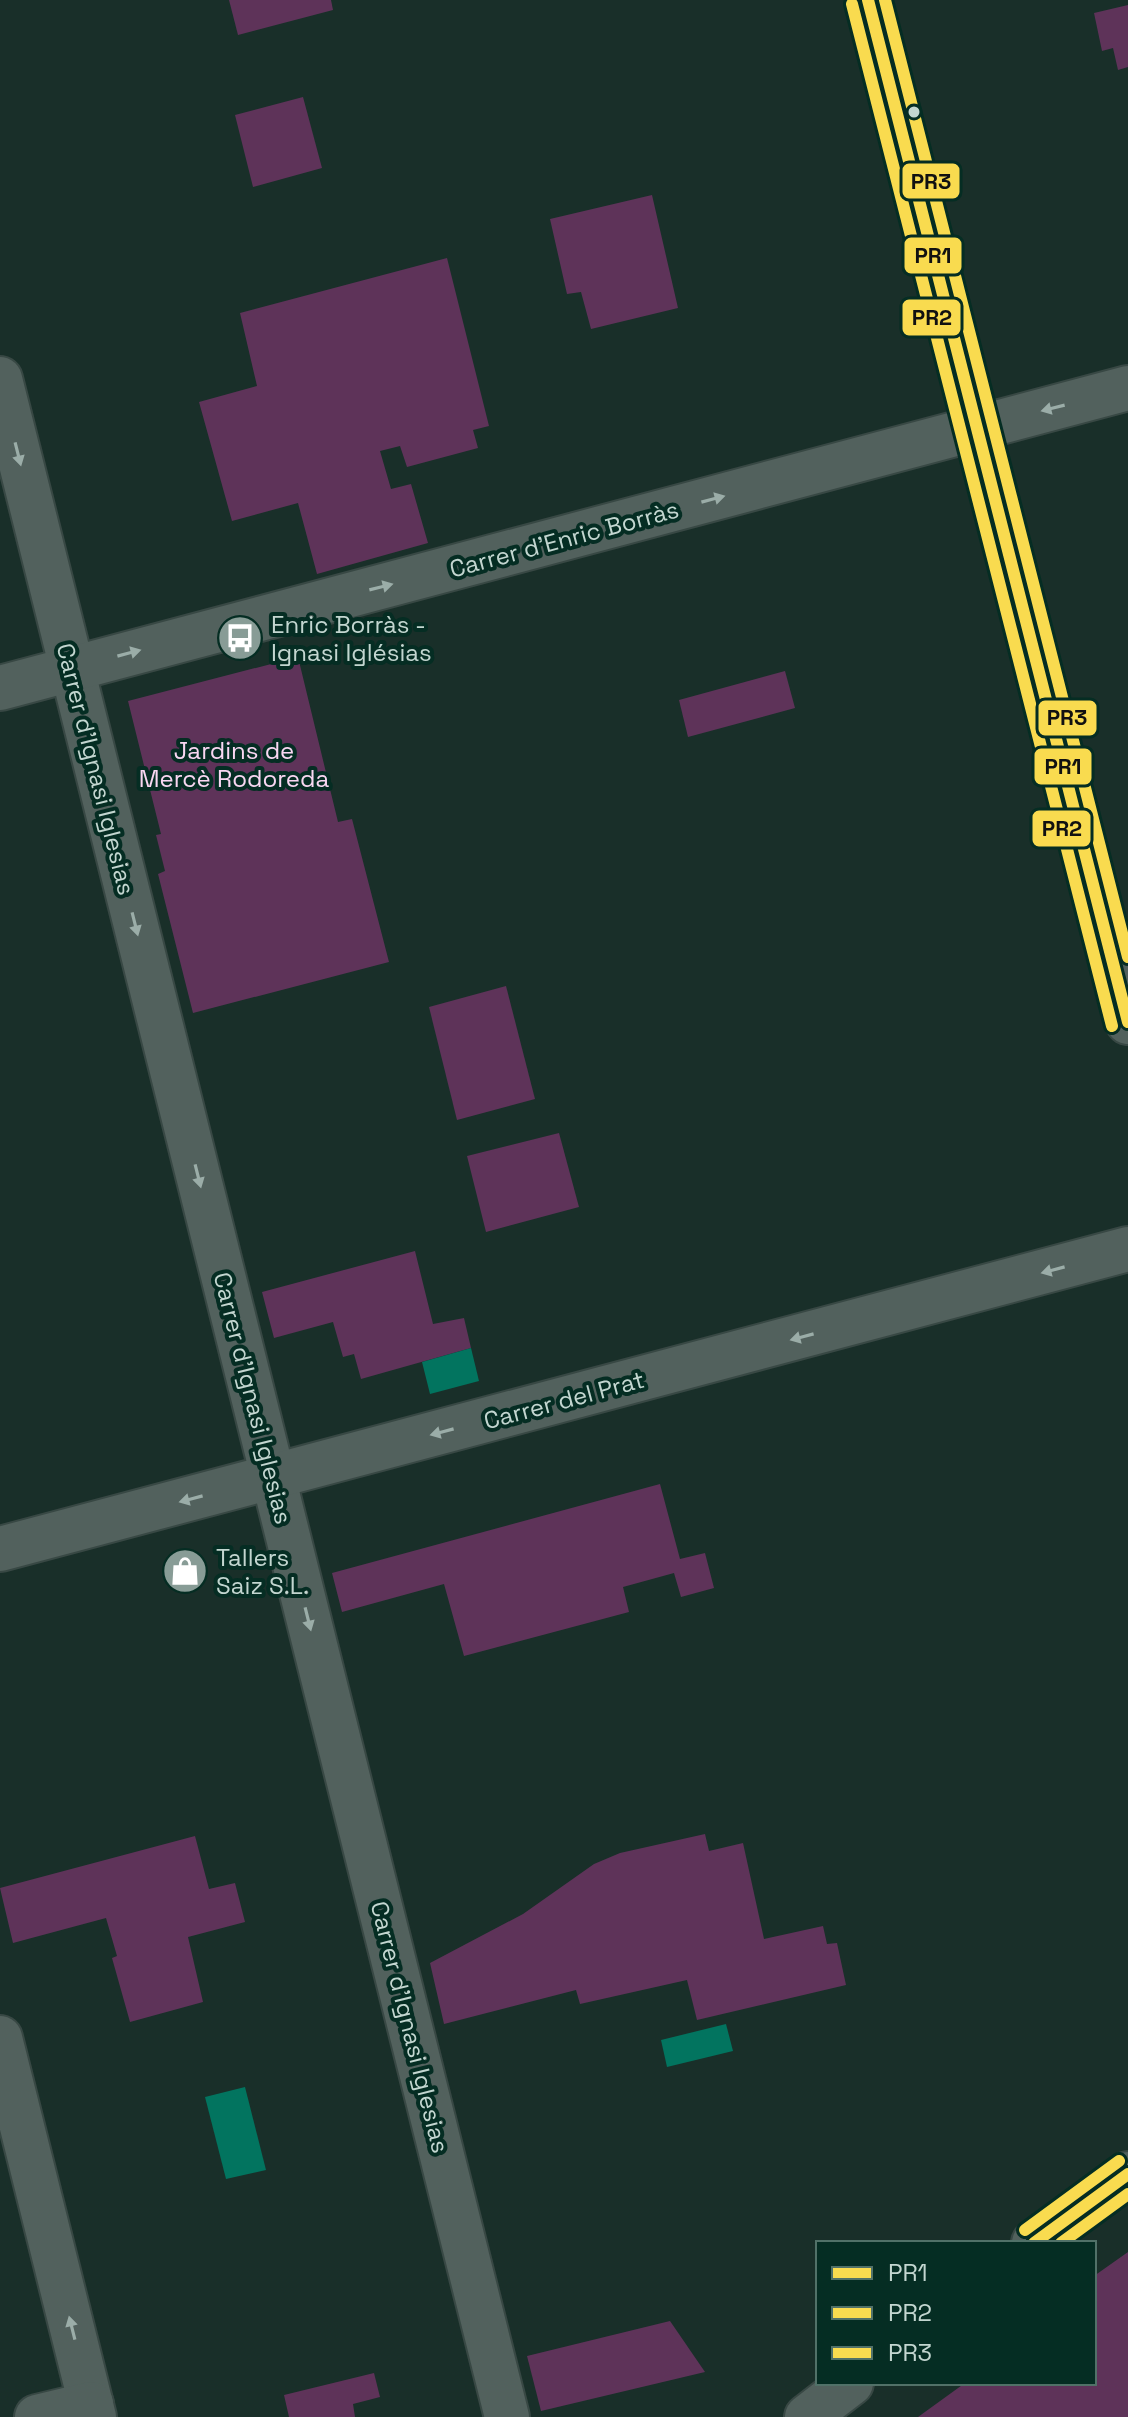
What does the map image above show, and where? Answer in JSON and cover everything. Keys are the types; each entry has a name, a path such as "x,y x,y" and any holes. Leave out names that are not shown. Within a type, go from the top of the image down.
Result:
{"street":[{"path":"868,0 1128,1022"},
{"name":"Carrer d'Ignasi Iglesias","path":"0,379 507,2417"},
{"name":"Carrer d'Enric Borràs","path":"0,688 1128,388"},
{"name":"Carrer del Prat","path":"0,1549 1128,1249"},
{"path":"0,2038 92,2410 37,2417"},
{"path":"1037,2241 1128,2174"},
{"path":"807,2417 848,2385"}],"green space":[{"path":"229,0 331,0 333,10 238,35"},
{"path":"1128,5 1128,67 1118,70 1113,48 1102,51 1094,13"},
{"path":"303,97 322,168 253,187 235,115"},
{"path":"652,195 678,308 591,329 581,292 567,294 550,219"},
{"path":"447,258 489,426 473,430 478,448 407,467 400,446 380,451 391,489 411,484 428,543 317,574 298,503 232,521 199,402 257,386 240,313"},
{"name":"Jardins de Mercè Rodoreda","path":"298,657 338,822 352,819 389,962 193,1013 158,874 165,871 156,835 161,834 128,701"},
{"path":"785,671 795,708 688,737 679,700"},
{"path":"506,986 535,1099 457,1120 429,1007"},
{"path":"559,1133 579,1207 486,1232 467,1156"},
{"path":"415,1251 433,1324 464,1318 471,1348 361,1379 354,1354 343,1357 333,1322 274,1338 262,1292"},
{"path":"660,1484 680,1559 705,1553 714,1588 681,1597 674,1573 623,1587 629,1612 464,1656 444,1584 342,1612 332,1573"},
{"path":"705,1834 709,1851 743,1843 764,1939 823,1926 827,1944 837,1943 846,1985 697,2020 687,1980 580,2004 576,1990 444,2024 430,1963 523,1914 594,1864 620,1853"},
{"path":"195,1836 209,1889 235,1883 245,1922 188,1937 203,2002 130,2022 112,1958 117,1956 106,1918 13,1943 0,1888"},
{"path":"1128,2252 1128,2417 918,2417 962,2385 1096,2385 1096,2275"},
{"path":"670,2321 705,2372 541,2411 527,2356"},
{"path":"374,2373 380,2397 353,2404 355,2417 289,2417 284,2395"}],"shaded area":[{"path":"471,1348 479,1381 430,1394 422,1362"},
{"path":"726,2024 733,2051 667,2067 661,2040"},
{"path":"245,2087 266,2170 226,2179 205,2097"}],"transit line":[{"name":"PR1","path":"868,0 1128,1022"},
{"name":"PR3","path":"885,0 1128,957"},
{"name":"PR2","path":"852,4 1112,1026"},
{"name":"PR3","path":"1025,2230 1119,2161"},
{"name":"PR1","path":"1037,2241 1128,2174"},
{"name":"PR2","path":"1064,2241 1128,2194"}],"place":[{"name":"Enric Borràs - Ignasi Iglésias","path":"240,638"},
{"name":"Tallers Saiz S.L.","path":"185,1571"}]}
